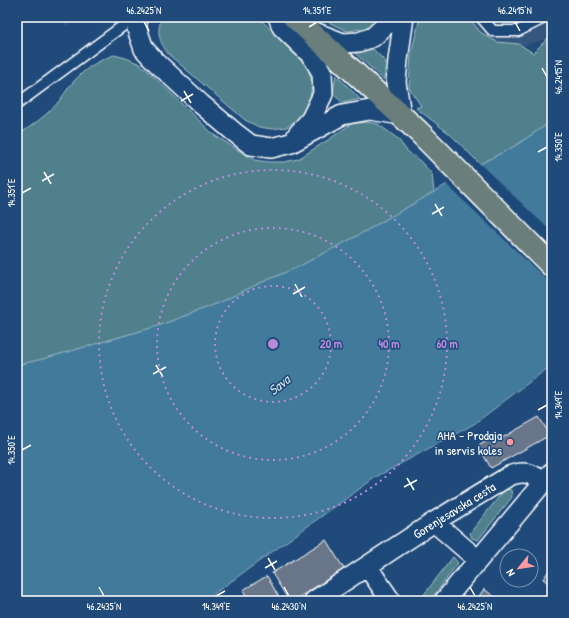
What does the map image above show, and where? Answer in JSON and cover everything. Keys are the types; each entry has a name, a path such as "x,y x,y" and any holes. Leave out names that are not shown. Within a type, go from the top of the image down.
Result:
{"main road":[{"path":"300,23 419,132 552,266"}],"street":[{"path":"278,17 282,27 312,56 322,73 323,94 311,119 291,143"},
{"path":"300,23 343,43 359,42 373,37 393,17"},
{"path":"129,22 144,49 201,104 251,145 271,148 291,143 342,115 370,110 401,115 396,82 404,17"},
{"name":"Gorenjesavska cesta","path":"314,601 434,522 509,476 518,473 550,475"},
{"name":"Gorenjesavska cesta","path":"444,601 550,475"},
{"path":"434,522 478,560"},
{"path":"367,566 391,601"}],"lane":[{"path":"481,17 493,31 518,32 544,17"},
{"path":"17,104 129,22"}],"shaded area":[{"path":"59,17 77,17 66,26"},
{"path":"465,17 552,17 552,32 547,39 483,57"}],"green space":[{"path":"162,17 258,17 294,52 308,68 312,82 310,101 301,116 287,127 272,129 259,127 245,120 168,54 162,45 159,36 159,28"},
{"path":"322,17 383,17 369,28 347,31 328,22"},
{"path":"420,17 468,17 480,32 497,42 519,44 533,53 552,34 552,121 515,146 480,164 450,134 416,108 421,106 409,88 411,54"},
{"path":"373,49 386,62 384,80 355,53"},
{"path":"114,55 140,64 214,135 254,160 284,162 298,159 351,124 366,122 378,124 398,139 407,151 420,161 432,174 434,192 357,236 296,268 219,303 158,326 17,365 17,334 19,333 20,329 17,325 17,136 40,120 60,100 74,81 84,72 94,64"},
{"path":"336,75 360,99 343,103 333,94"},
{"path":"505,489 511,490 512,497 478,540 472,538 470,533"},
{"path":"453,557 458,563 430,601 419,601"}],"water":[{"name":"Sava","path":"552,121 552,365 474,424 376,477 204,601 17,601 17,365 158,326 219,303 296,268 357,236 480,164 515,146"}],"pier":[{"path":"479,163 552,232 552,285 445,183"}],"building":[{"name":"AHA - Prodaja in servis koles","path":"539,417 550,435 491,468 478,446 498,435 500,439"},
{"path":"326,540 344,569 293,601 289,601 272,573"},
{"path":"552,566 552,586 543,579"},
{"path":"267,576 281,601 249,601 243,590"},
{"path":"484,589 500,601 476,601"}],"place":[{"name":"AHA - Prodaja in servis koles","path":"510,442"}]}
